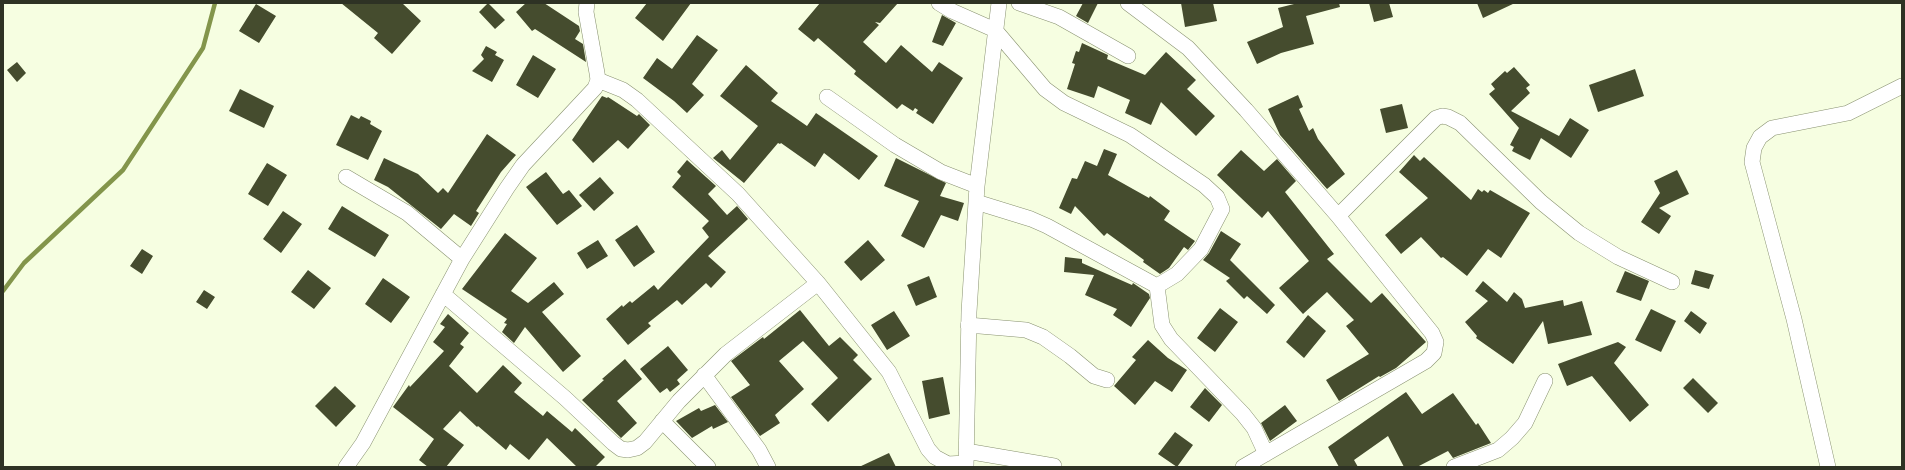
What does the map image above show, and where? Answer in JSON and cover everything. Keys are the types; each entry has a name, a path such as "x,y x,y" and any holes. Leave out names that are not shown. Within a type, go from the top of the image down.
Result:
{"street":[{"path":"346,467 363,443 462,259 523,165 595,88 598,80 586,12 586,3"},
{"path":"939,3 952,11 995,30 1023,65 1051,94 1064,103 1130,135 1204,185 1216,197 1222,209 1202,249 1177,274 1157,286"},
{"path":"966,460 968,326 977,186 995,30 1000,3"},
{"path":"1019,3 1059,18 1128,56"},
{"path":"1128,3 1188,48 1251,116 1338,216 1432,333 1436,342 1434,353 1426,361 1243,467"},
{"path":"598,80 623,90 637,100 738,194 818,283 889,372 928,449 935,457 948,464 966,460 1054,466"},
{"path":"1828,467 1794,319 1752,162 1754,148 1760,137 1772,128 1848,113 1902,86"},
{"path":"827,97 902,149 941,172 977,186"},
{"path":"1338,216 1436,118 1448,116 1460,123 1541,202 1579,233 1618,257 1672,282"},
{"path":"346,177 407,213 462,259"},
{"path":"976,202 1031,219 1047,226 1157,286"},
{"path":"443,294 621,449 628,450 637,448 645,442 704,375 726,354 765,322 818,283"},
{"path":"1157,286 1162,325 1171,339 1243,414 1254,428 1266,454"},
{"path":"968,326 1026,330 1043,337 1070,356 1094,376 1107,380"},
{"path":"704,375 759,450 768,467"},
{"path":"1454,467 1498,450 1512,438 1525,424 1545,381"},
{"path":"662,421 708,467"}],"building":[{"path":"341,3 402,3 421,21 392,54 374,38 378,33"},
{"path":"488,3 505,20 495,29 479,12"},
{"path":"526,3 544,3 579,26 580,31 575,39 583,44 586,62 535,29 532,31 516,12"},
{"path":"647,3 691,3 663,41 635,18"},
{"path":"820,3 898,3 880,23 875,22 879,25 863,42 886,63 901,45 932,72 939,62 963,78 933,124 916,113 918,110 915,108 913,111 902,104 897,109 854,74 856,71 818,38 814,42 798,29"},
{"path":"1083,3 1098,3 1088,23 1076,16"},
{"path":"1181,3 1213,3 1217,21 1185,27"},
{"path":"1298,3 1339,3 1340,7 1306,16 1314,44 1281,53 1257,64 1247,42 1283,27 1278,8"},
{"path":"1369,3 1389,3 1393,17 1374,22"},
{"path":"1477,3 1515,3 1483,18"},
{"path":"256,4 276,16 259,43 239,31"},
{"path":"942,15 956,23 943,46 932,42"},
{"path":"697,35 718,50 692,84 704,95 687,113 674,101 643,78 657,58 672,69"},
{"path":"1082,43 1108,55 1107,59 1145,75 1166,52 1196,80 1187,89 1215,116 1196,136 1161,102 1151,125 1125,113 1130,100 1098,86 1094,98 1067,89 1075,64 1072,63 1076,51 1079,52"},
{"path":"486,46 497,52 495,55 504,60 492,82 472,71 484,59 481,55"},
{"path":"533,55 556,69 538,98 516,85"},
{"path":"17,62 26,73 17,82 7,70"},
{"path":"746,65 778,93 771,101 807,126 816,113 878,156 859,180 824,153 815,167 781,143 778,143 744,183 713,158 722,150 730,160 758,126 720,96"},
{"path":"1514,67 1530,85 1526,88 1530,93 1511,111 1559,136 1570,118 1589,130 1571,158 1541,138 1530,160 1512,151 1514,147 1510,145 1519,128 1489,94 1495,89 1491,84 1505,71 1507,73"},
{"path":"1635,69 1644,96 1598,112 1589,85"},
{"path":"240,89 274,106 264,128 229,111"},
{"path":"1298,95 1303,107 1299,109 1309,131 1313,128 1318,139 1345,174 1327,189 1280,135 1268,109"},
{"path":"602,96 608,97 637,116 639,114 650,125 628,149 618,140 593,163 572,140"},
{"path":"1402,104 1408,128 1386,133 1380,109"},
{"path":"351,115 359,119 361,116 371,121 370,124 382,131 368,160 336,145"},
{"path":"487,134 516,155 501,172 476,211 479,213 471,226 454,214 441,229 388,187 374,180 384,158 418,174 438,193 443,188 448,193"},
{"path":"1104,149 1117,154 1108,175 1149,198 1150,196 1170,211 1164,220 1195,241 1188,250 1184,247 1169,268 1160,274 1143,262 1144,260 1107,233 1104,236 1075,206 1071,214 1059,208 1072,178 1077,179 1085,161 1097,166"},
{"path":"1241,150 1264,171 1277,159 1296,181 1285,192 1334,254 1327,259 1371,303 1382,293 1426,342 1396,368 1380,377 1379,376 1339,401 1326,380 1369,354 1346,326 1354,320 1327,292 1303,314 1279,288 1309,261 1268,211 1262,218 1217,175"},
{"path":"1414,155 1420,161 1424,157 1471,200 1478,189 1482,192 1484,190 1488,193 1490,190 1530,213 1501,258 1488,249 1467,276 1443,257 1441,258 1421,237 1401,254 1385,235 1428,198 1399,172"},
{"path":"896,158 946,183 940,196 964,203 958,221 941,215 924,248 901,236 919,201 884,186"},
{"path":"687,160 716,186 708,194 727,215 737,206 748,219 708,256 726,272 711,288 706,283 682,305 677,300 648,323 651,326 628,345 606,319 622,305 623,307 630,301 632,303 654,285 658,290 709,237 702,228 709,221 672,187 681,176 677,172"},
{"path":"267,163 287,175 268,206 248,194"},
{"path":"1677,170 1689,194 1659,208 1671,216 1659,234 1641,222 1660,193 1654,181"},
{"path":"546,172 563,194 569,190 582,206 557,225 526,187"},
{"path":"600,177 614,193 594,211 579,195"},
{"path":"342,206 389,235 375,257 328,229"},
{"path":"283,211 302,224 281,253 263,239"},
{"path":"637,225 655,252 634,267 615,240"},
{"path":"1221,231 1241,244 1230,260 1275,305 1267,314 1247,296 1244,299 1226,281 1230,278 1203,260 1209,253"},
{"path":"505,233 537,258 511,291 528,303 554,282 564,294 542,312 581,356 563,372 525,327 514,343 502,332 507,324 504,323 507,319 462,289"},
{"path":"598,240 608,256 587,269 577,253"},
{"path":"868,240 885,260 861,281 844,262"},
{"path":"142,249 153,256 142,274 130,266"},
{"path":"1065,257 1082,259 1082,263 1132,285 1133,283 1149,294 1150,298 1131,327 1113,315 1117,309 1085,295 1094,275 1064,272"},
{"path":"308,270 331,288 314,309 291,292"},
{"path":"1695,270 1714,275 1709,289 1691,284"},
{"path":"1625,271 1649,281 1641,301 1616,292"},
{"path":"929,276 937,297 916,306 907,285"},
{"path":"383,278 410,297 391,323 365,304"},
{"path":"1483,281 1507,302 1514,292 1522,299 1525,308 1563,300 1564,306 1582,301 1592,335 1548,344 1543,321 1513,364 1476,338 1477,336 1465,322 1488,301 1475,291"},
{"path":"204,290 215,297 207,309 196,302"},
{"path":"1220,308 1238,322 1215,352 1197,338"},
{"path":"1651,309 1676,321 1661,352 1635,340"},
{"path":"800,310 829,346 840,337 858,355 853,360 872,379 828,422 811,404 838,378 803,341 779,361 804,389 775,415 780,423 760,436 731,397 750,385 731,361 763,337 764,339"},
{"path":"894,311 910,336 887,350 871,325"},
{"path":"1691,311 1707,323 1700,334 1684,321"},
{"path":"448,314 469,333 460,344 464,347 449,366 477,393 503,365 522,383 514,392 543,416 547,411 572,432 575,428 605,457 595,467 577,467 547,438 529,460 510,444 506,450 478,426 477,427 460,411 443,429 464,445 446,467 428,467 419,460 434,439 393,407 409,385 410,387 444,351 433,342 445,327 440,324"},
{"path":"1308,315 1326,331 1304,358 1286,342"},
{"path":"1148,340 1168,358 1187,370 1172,392 1155,381 1135,405 1114,386 1136,360 1132,357"},
{"path":"1618,342 1626,347 1614,363 1649,405 1630,422 1592,376 1567,386 1558,364"},
{"path":"668,346 688,370 677,380 680,384 670,392 667,388 660,393 640,369"},
{"path":"625,359 642,379 617,401 637,423 621,438 582,400 604,380 602,379"},
{"path":"943,377 950,414 929,419 922,381"},
{"path":"1693,378 1718,403 1708,413 1683,388"},
{"path":"335,386 356,406 336,427 315,406"},
{"path":"1205,388 1222,405 1209,422 1190,407"},
{"path":"1406,392 1422,414 1453,393 1476,425 1478,423 1491,443 1453,458 1448,451 1417,467 1404,467 1388,436 1354,460 1358,467 1339,467 1328,447"},
{"path":"715,405 728,422 713,429 712,426 692,438 676,421 699,408 701,411"},
{"path":"1285,405 1297,421 1270,441 1261,423"},
{"path":"1175,432 1193,445 1177,467 1158,454"},
{"path":"889,453 896,467 859,467"}],"waterway":[{"path":"3,291 24,263 123,170 203,48 215,3"}]}
